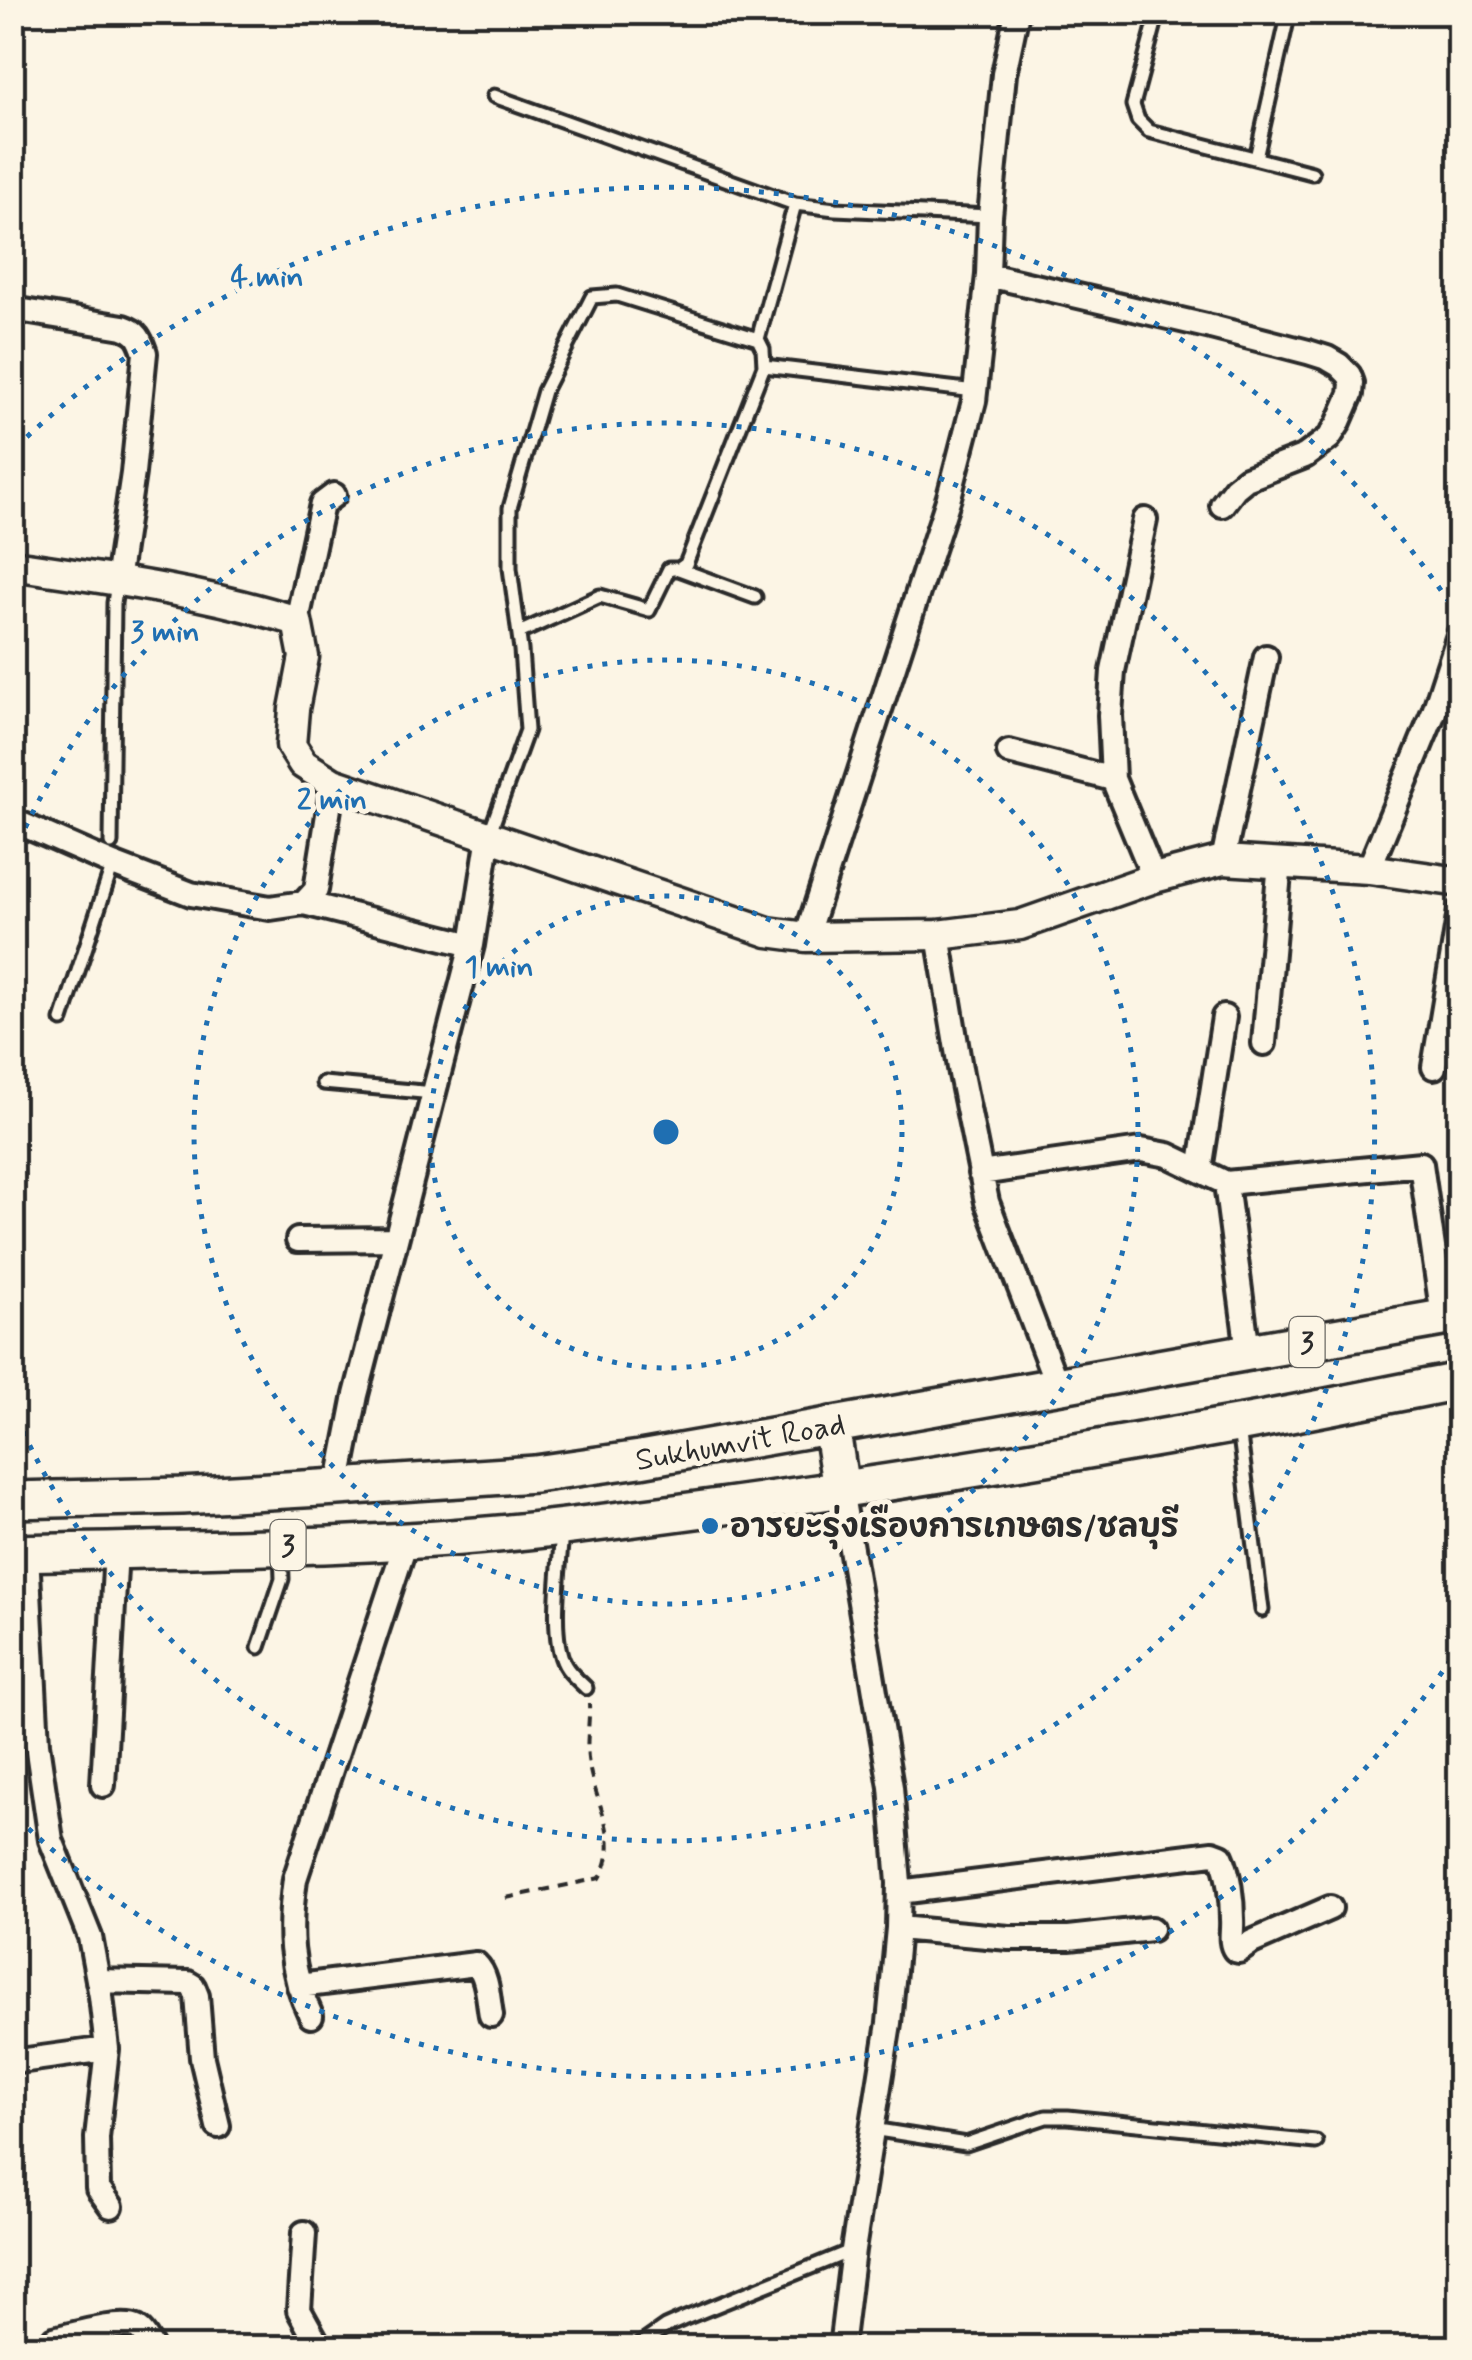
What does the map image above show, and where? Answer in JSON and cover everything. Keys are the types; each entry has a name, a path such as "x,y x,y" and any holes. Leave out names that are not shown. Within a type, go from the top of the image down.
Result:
{"main road":[{"name":"Sukhumvit Road","path":"12,1500 181,1496 535,1474 640,1459 1451,1316"},
{"name":"Sukhumvit Road","path":"20,1553 406,1542 562,1527 841,1488 1238,1424 1460,1381"},
{"path":"832,1425 841,1488"}],"street":[{"path":"806,937 949,497 975,391 1004,74 1017,12"},
{"path":"988,275 1211,326 1308,352 1339,365 1349,375 1351,394 1329,438 1305,456 1246,480 1222,505"},
{"path":"12,309 134,331 146,353 117,581"},
{"path":"334,494 322,504 297,621 304,656 291,745 303,764 333,783 768,932 806,937 938,935 1020,926 1154,878 1223,860 1369,869 1460,882"},
{"path":"1145,520 1113,672 1110,714 1113,779 1154,878"},
{"path":"12,565 257,608 297,621"},
{"path":"1369,869 1434,712 1460,632"},
{"path":"1223,860 1266,657"},
{"path":"1009,752 1113,779"},
{"path":"304,903 316,890 333,783"},
{"path":"12,820 112,854 191,894 270,908 304,903 472,945"},
{"path":"338,1488 356,1395 472,945 489,835"},
{"path":"1264,1043 1280,862"},
{"path":"1434,1067 1460,911"},
{"path":"938,935 987,1202 1057,1386"},
{"path":"1200,1170 1224,1017"},
{"path":"980,1173 1141,1150 1168,1155 1226,1183 1421,1164 1451,1316"},
{"path":"1226,1183 1248,1352"},
{"path":"298,1240 396,1239"},
{"path":"841,1488 891,1787 898,1892 890,2023 841,2348"},
{"path":"312,2016 299,1986 292,1953 290,1917 296,1879 406,1542"},
{"path":"103,1785 116,1550"},
{"path":"20,1553 37,1744 51,1840 90,1937 108,2049 97,2138 98,2188 111,2206"},
{"path":"898,1892 1212,1853 1220,1856 1225,1866 1234,1950 1330,1908"},
{"path":"898,1928 1010,1938 1069,1938 1151,1928"},
{"path":"299,1986 476,1964 484,1975 491,2016"},
{"path":"98,1981 193,1986 202,2058 218,2126"},
{"path":"12,2062 108,2049"},
{"path":"304,2232 299,2310 320,2348"},
{"path":"54,2339 130,2326 142,2332 152,2348"}],"lane":[{"path":"1158,12 1134,105 1138,120 1149,131 1312,172"},
{"path":"1256,158 1289,12"},
{"path":"494,96 795,204 990,216"},
{"path":"758,339 795,204"},
{"path":"489,835 527,730 510,568 510,508 544,391 592,297 617,295 758,339 764,349 764,366 686,564 678,569"},
{"path":"764,366 975,391"},
{"path":"518,633 600,596 648,610 669,569 755,596"},
{"path":"62,1020 112,854 117,581"},
{"path":"322,1082 434,1094"},
{"path":"1238,1424 1262,1610"},
{"path":"562,1527 558,1648 566,1667 586,1688"},
{"path":"259,1647 282,1579 280,1545"},
{"path":"872,2129 966,2144 1046,2117 1068,2117 1316,2142"},
{"path":"636,2348 683,2319 853,2250"}],"path":[{"path":"506,1898 600,1878 609,1863 610,1838 588,1762 590,1706 586,1688"}],"place":[{"name":"อารยะรุ่งเรืองการเกษตร/ชลบุรี","path":"710,1526"}]}
